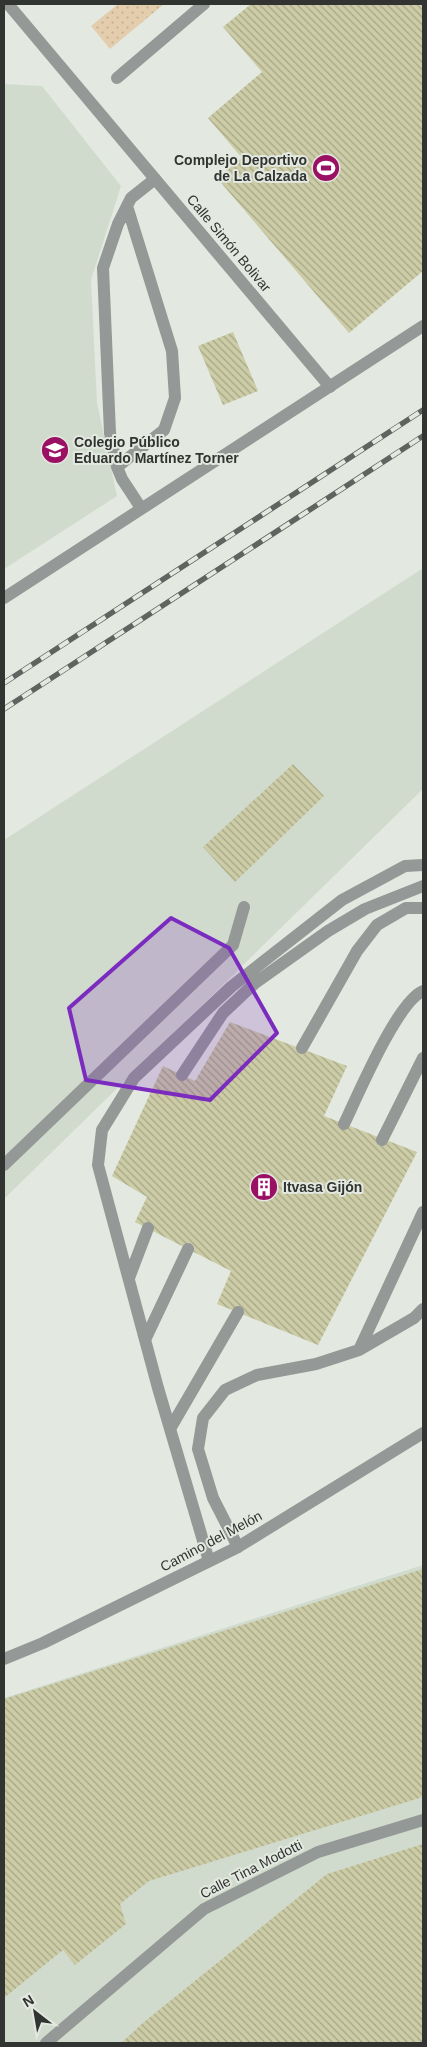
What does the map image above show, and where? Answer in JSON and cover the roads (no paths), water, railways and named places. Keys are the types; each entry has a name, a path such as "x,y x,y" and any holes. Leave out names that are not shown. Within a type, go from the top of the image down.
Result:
{"street":[{"name":"Calle Simón Bolivar","path":"8,4 330,387"},
{"path":"117,78 204,4"},
{"path":"141,508 116,468 110,433 103,268 118,224 131,198 155,178"},
{"path":"116,468 164,430 175,398 172,351 127,206"},
{"path":"4,598 423,326"},
{"path":"209,1561 145,1340 98,1165 102,1130 134,1078 231,987 342,900 405,866 423,864"},
{"path":"182,1075 223,1013 255,984 328,931 365,909 423,886"},
{"path":"4,1165 233,945 244,907"},
{"path":"302,1048 357,951 377,925 406,908 423,908"},
{"path":"344,1124 397,1016 416,994 423,991"},
{"path":"382,1140 423,1058"},
{"path":"359,1350 423,1212"},
{"path":"129,1278 148,1228"},
{"path":"145,1340 188,1249"},
{"path":"238,1547 213,1498 198,1448 203,1418 225,1390 257,1375 316,1364 359,1350 414,1318 423,1309"},
{"path":"170,1429 238,1312"},
{"name":"Camino del Melón","path":"4,1659 43,1643 238,1547 423,1433"},
{"name":"Calle Tina Modotti","path":"46,2043 204,1909 318,1852 423,1820"}],"railway":[{"path":"4,683 423,410"},
{"path":"4,709 423,436"}],"place":[{"name":"Complejo Deportivo de La Calzada","path":"326,168"},
{"name":"Colegio Público Eduardo Martínez Torner","path":"55,450"},
{"name":"Itvasa Gijón","path":"264,1187"}]}
